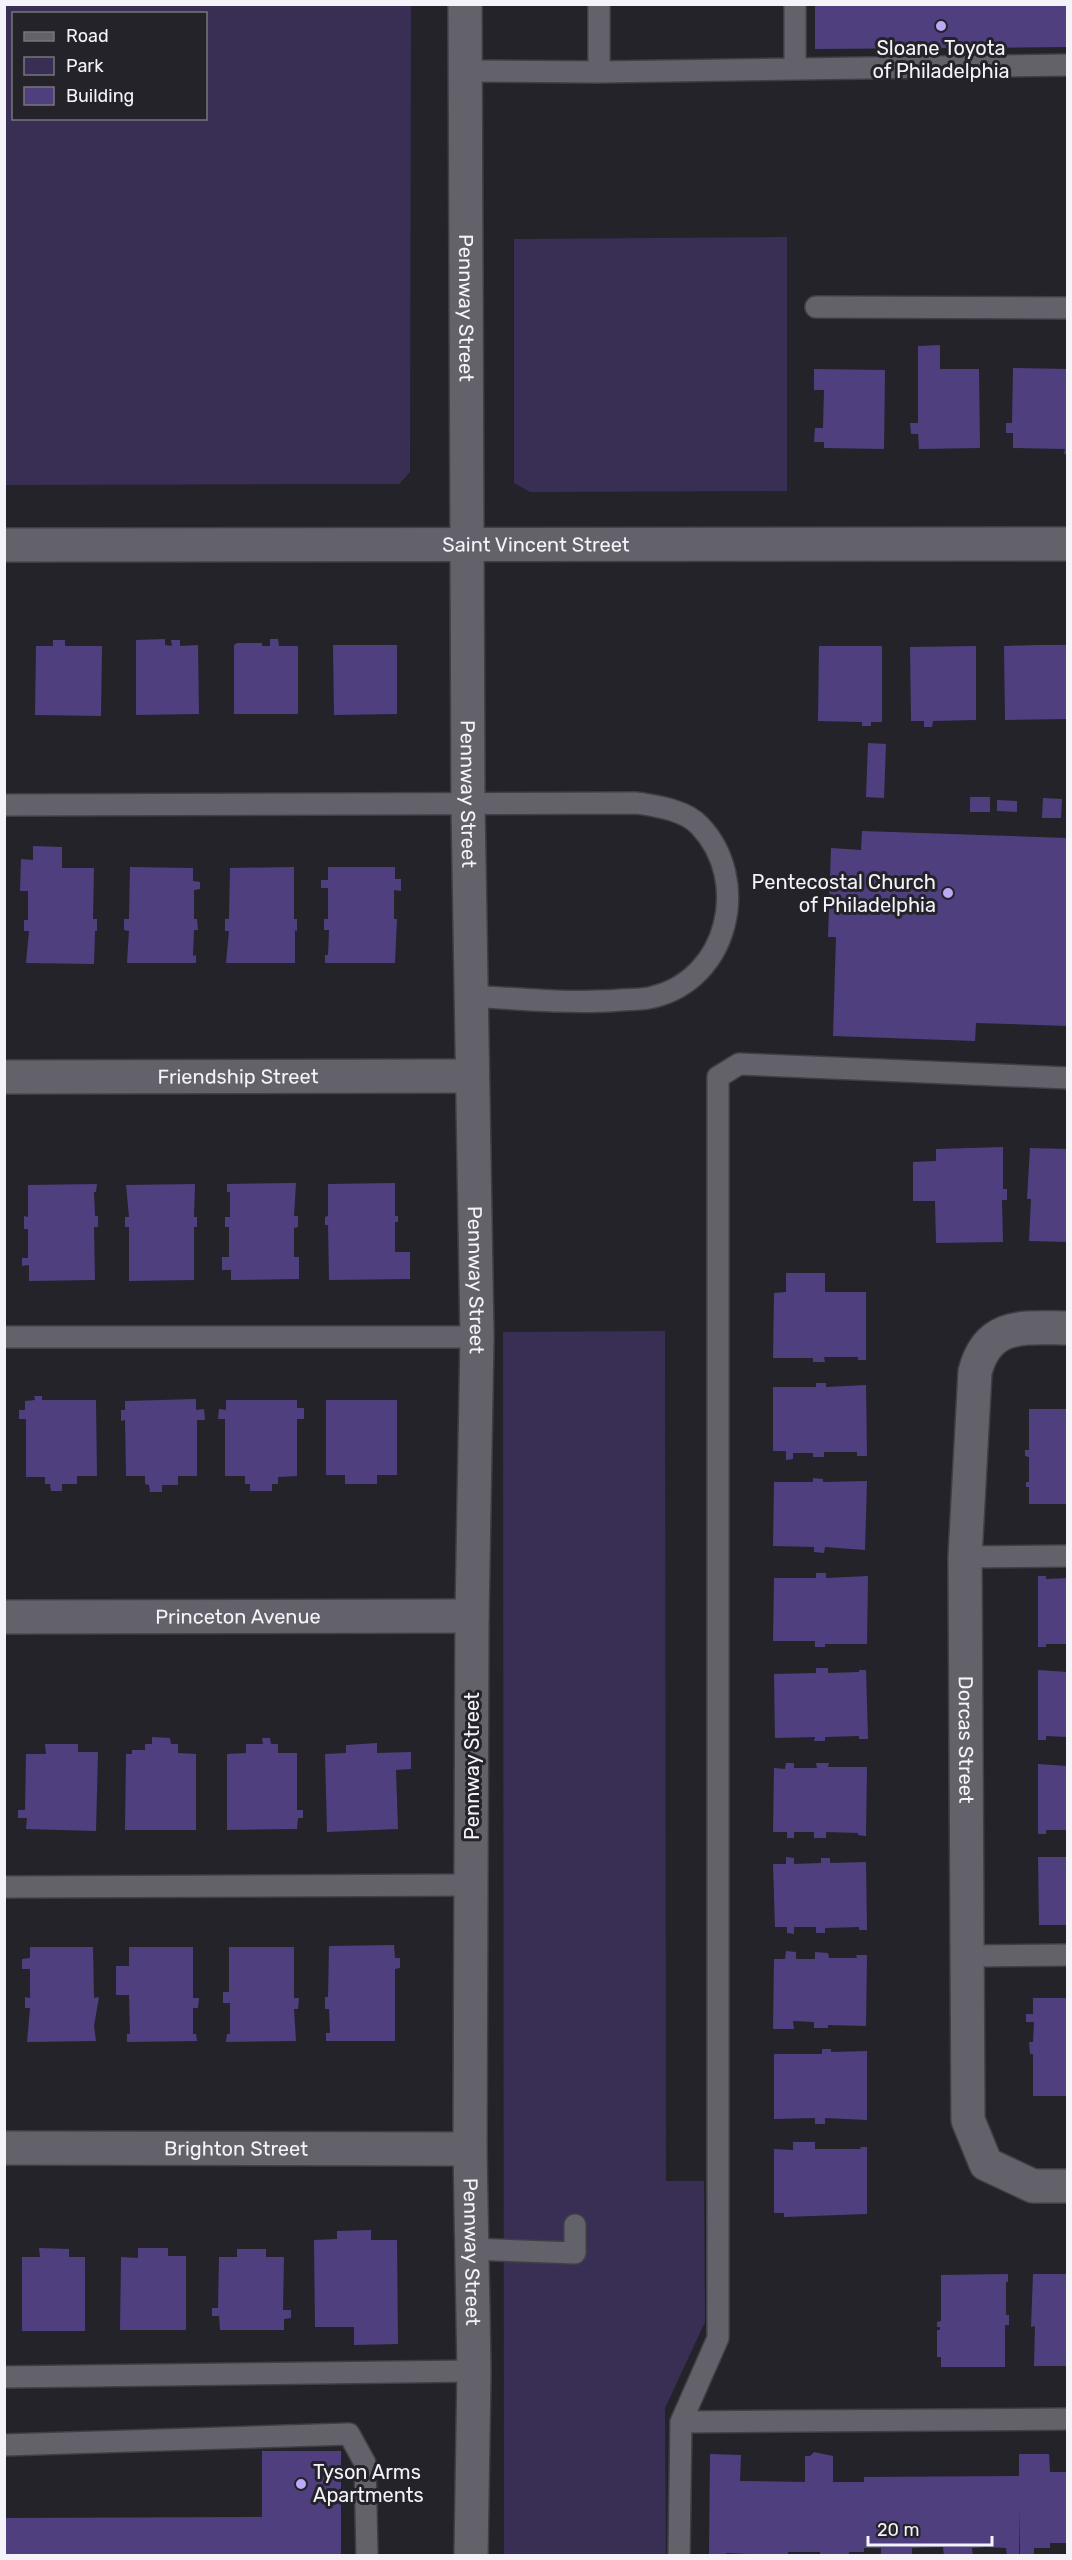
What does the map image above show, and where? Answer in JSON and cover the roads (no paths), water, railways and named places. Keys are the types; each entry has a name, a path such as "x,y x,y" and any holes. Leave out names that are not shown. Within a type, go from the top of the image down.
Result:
{"street":[{"name":"Pennway Street","path":"465,4 468,805 477,1337 472,1616 470,2149 474,2371 471,2556"},
{"name":"Saint Vincent Street","path":"4,545 1068,544"},
{"name":"Friendship Street","path":"4,1077 472,1076"},
{"name":"Dorcas Street","path":"1068,1328 1019,1329 998,1335 986,1345 978,1358 975,1372 965,1557 968,2120 986,2164 1033,2186 1068,2186"},
{"name":"Princeton Avenue","path":"4,1617 472,1616"},
{"name":"Brighton Street","path":"4,2148 470,2149"}],"lane":[{"path":"599,4 599,72"},
{"path":"795,4 795,69"},
{"path":"465,71 599,72 1068,65"},
{"path":"816,307 1068,308"},
{"path":"4,805 637,803 667,808 699,824 719,853 729,888 726,924 711,956 686,982 654,997 591,1003 472,996"},
{"path":"679,2556 681,2422 718,2338 718,1077 739,1064 1068,1078"},
{"path":"4,1337 477,1337"},
{"path":"965,1557 1068,1556"},
{"path":"4,1887 472,1884"},
{"path":"967,1956 1068,1956"},
{"path":"472,2249 575,2253 575,2225"},
{"path":"4,2377 474,2371"},
{"path":"681,2422 1068,2419"},
{"path":"4,2445 349,2434 365,2463 367,2556"}],"place":[{"name":"Sloane Toyota of Philadelphia","path":"941,26"},
{"name":"Pentecostal Church of Philadelphia","path":"948,893"},
{"name":"Tyson Arms Apartments","path":"301,2484"}]}
